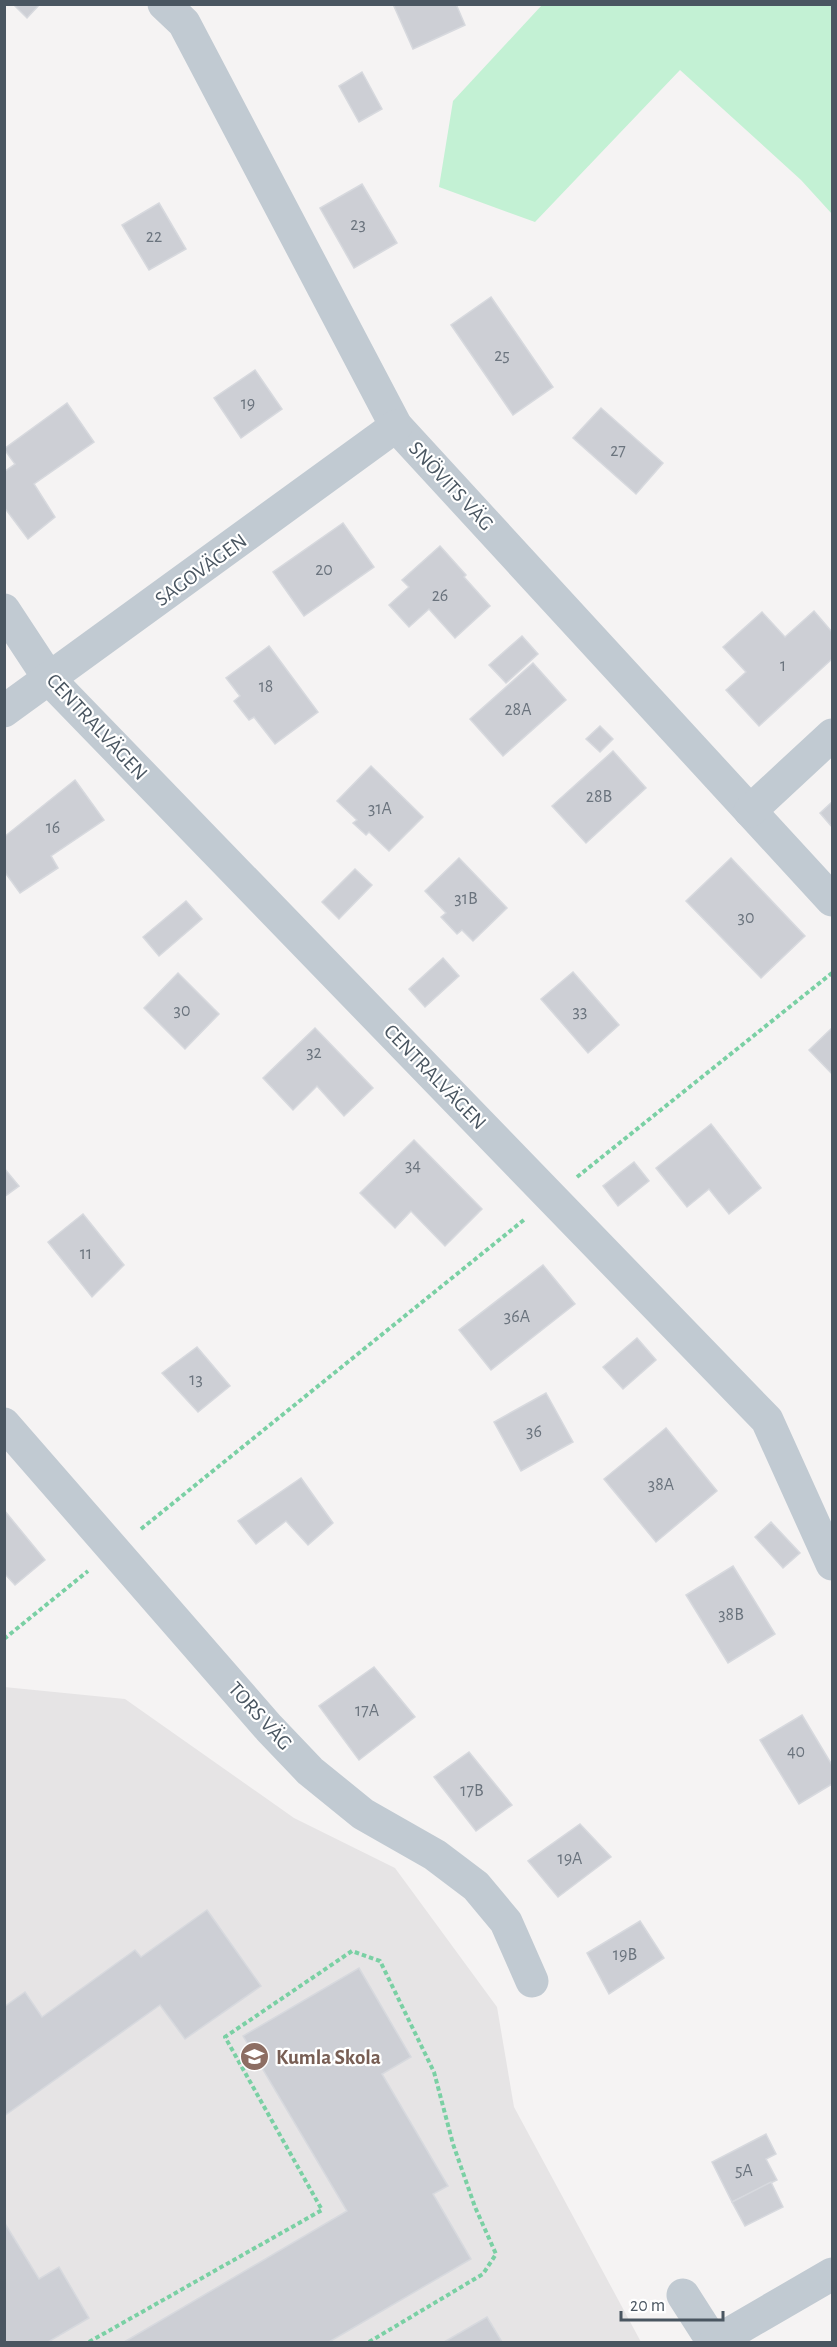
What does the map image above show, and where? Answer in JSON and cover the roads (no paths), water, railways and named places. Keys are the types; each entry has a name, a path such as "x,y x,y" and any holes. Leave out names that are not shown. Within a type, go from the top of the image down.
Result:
{"street":[{"name":"SNÖVITS VÄG","path":"164,4 184,23 396,426 832,900"},
{"name":"SAGOVÄGEN","path":"4,711 50,680 396,426"},
{"name":"CENTRALVÄGEN","path":"4,610 50,680 767,1420 832,1564"},
{"path":"750,811 832,735"},
{"name":"TORS VÄG","path":"4,1424 269,1728 310,1771 363,1814 435,1855 476,1886 506,1922 532,1981"},
{"path":"682,2295 714,2343 832,2274"}],"place":[{"name":"Kumla Skola","path":"255,2057"}]}
